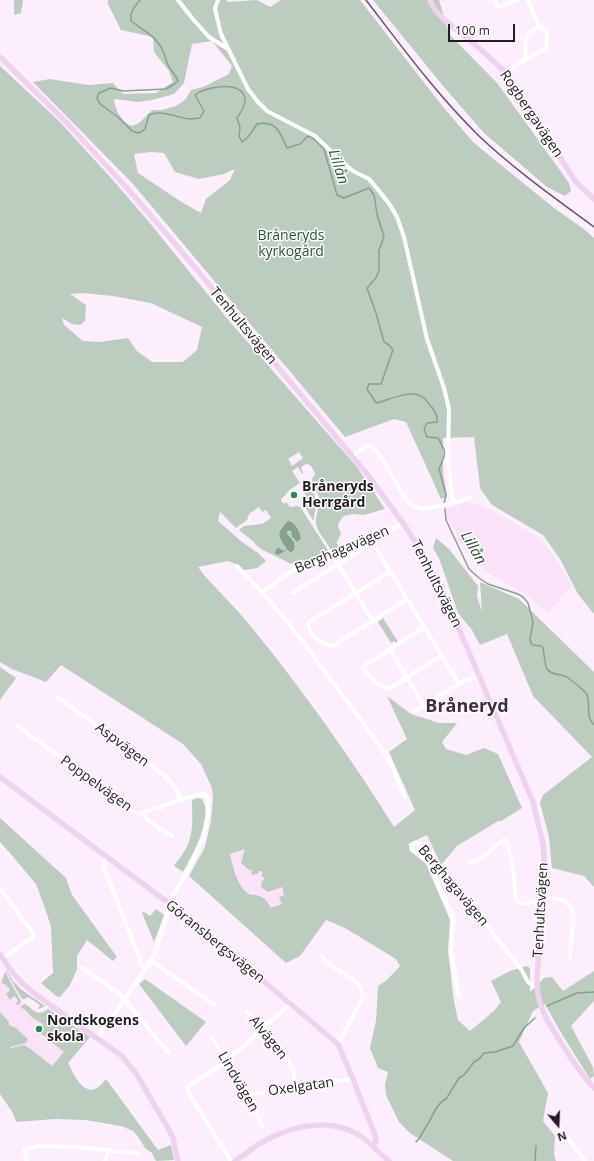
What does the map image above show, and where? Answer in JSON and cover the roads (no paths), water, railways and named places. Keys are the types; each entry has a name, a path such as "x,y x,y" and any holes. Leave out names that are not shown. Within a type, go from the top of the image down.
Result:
{"street":[{"path":"178,0 210,38 228,49"},
{"path":"218,0 215,8 216,18 221,34 248,88 258,102 268,111 315,136 353,171 369,179 384,196 397,217 404,238 427,339 444,388 449,409 448,456 453,502"},
{"name":"Rogbergavägen","path":"430,0 432,7 447,22 505,72 576,182 594,200"},
{"path":"495,0 498,7 518,0"},
{"path":"505,72 546,48 548,37 546,31 539,27 528,0"},
{"path":"525,60 526,37 532,30 539,27"},
{"name":"Tenhultsvägen","path":"0,57 101,159 172,241 352,456 384,496 423,554 434,575 479,676 533,802 544,853 545,869 537,991 540,1005 552,1029 579,1070 594,1088"},
{"path":"352,456 369,445 378,453 409,504 421,509 445,505 470,498"},
{"name":"Berghagavägen","path":"262,592 295,569 387,532 403,523"},
{"path":"293,593 338,564 373,544 387,532"},
{"path":"373,544 459,684"},
{"path":"332,555 373,620"},
{"path":"237,566 292,626 376,741 393,769 405,797"},
{"path":"390,572 309,622 308,627 320,642 332,646 407,599"},
{"path":"424,627 363,667 374,682 390,688 441,656"},
{"path":"390,649 424,706"},
{"path":"415,711 459,684 479,676"},
{"name":"Aspvägen","path":"56,696 165,776 175,787 182,799"},
{"name":"Poppelvägen","path":"18,726 127,808 138,814 182,799 205,794 208,799 208,818 202,842 172,896 170,904"},
{"name":"Göransbergsvägen","path":"0,777 170,904 338,1044 375,1135 376,1141 374,1146"},
{"path":"142,813 150,822 172,836"},
{"path":"470,864 480,859 502,841 507,841 512,860 516,900 520,903 558,898 564,900 571,907 573,917 570,959"},
{"name":"Berghagavägen","path":"459,996 451,951 453,922 452,914 429,863 412,849 412,845 414,843 418,843 422,850 435,864 443,878 479,916 522,969 528,982 533,986 537,986"},
{"path":"106,856 104,867 142,965 145,969"},
{"path":"0,888 33,933 33,937 2,956 12,972 31,991 122,1056 137,1075 169,1130 173,1138 178,1161"},
{"path":"98,1038 151,961 170,904"},
{"path":"322,957 326,962 359,984 362,993 361,1002 338,1044"},
{"path":"151,961 215,1005"},
{"path":"82,968 120,994 169,1053"},
{"path":"231,1161 188,1090 190,1085 227,1061 290,1004"},
{"name":"Alvägen","path":"247,1012 280,1048 293,1069 295,1088"},
{"name":"Lindvägen","path":"212,1038 249,1095 262,1126"},
{"name":"Oxelgatan","path":"249,1095 353,1079"},
{"path":"235,1161 242,1159 269,1139 300,1127 314,1125 339,1127 360,1135 374,1146 386,1160"},
{"path":"558,1125 585,1161"},
{"path":"27,1161 24,1150 39,1146 77,1147 138,1154"},
{"path":"105,1161 108,1150"}],"waterway":[{"name":"Lillån","path":"140,0 133,10 131,21 157,42 163,51 168,65 178,81 166,89 123,91 111,88 99,93 97,98 100,104 118,117 132,131 138,133 145,129 149,115 154,113 164,113 190,119 200,118 204,111 195,95 213,88 235,88 244,95 245,99 243,108 237,118 240,127 239,136 242,142 248,137 257,124 264,123 277,129 287,148 300,144 308,136 314,139 324,149 337,195 344,198 369,188 374,195 377,214 384,237 379,250 379,270 376,278 367,288 384,342 393,350 381,384 369,384 367,389 376,403 407,394 413,394 424,398 433,409 437,422 427,423 424,429 427,437 438,438 444,450 444,456 439,469 446,495 444,503"},
{"name":"Lillån","path":"445,509 446,520 469,569 488,584 518,594 528,603 533,622 530,639 531,643 543,648 547,669 549,671 554,674 567,677 586,693 588,697 589,717 594,725"},
{"path":"547,1006 577,993 594,992"},
{"path":"416,1142 421,1136 437,1107 446,1099 459,1078 464,1075 474,1062 484,1053 495,1052 513,1046 524,1028 535,1018"},
{"path":"535,1161 536,1146"}],"railway":[{"path":"366,0 434,87 479,136 521,172 594,227"}],"place":[{"name":"Bråneryds Herrgård","path":"294,495"},
{"name":"Nordskogens skola","path":"39,1029"}],"district":[{"name":"Bråneryd","path":"467,707"}],"park label":[{"name":"Bråneryds kyrkogård","path":"291,244"}]}
